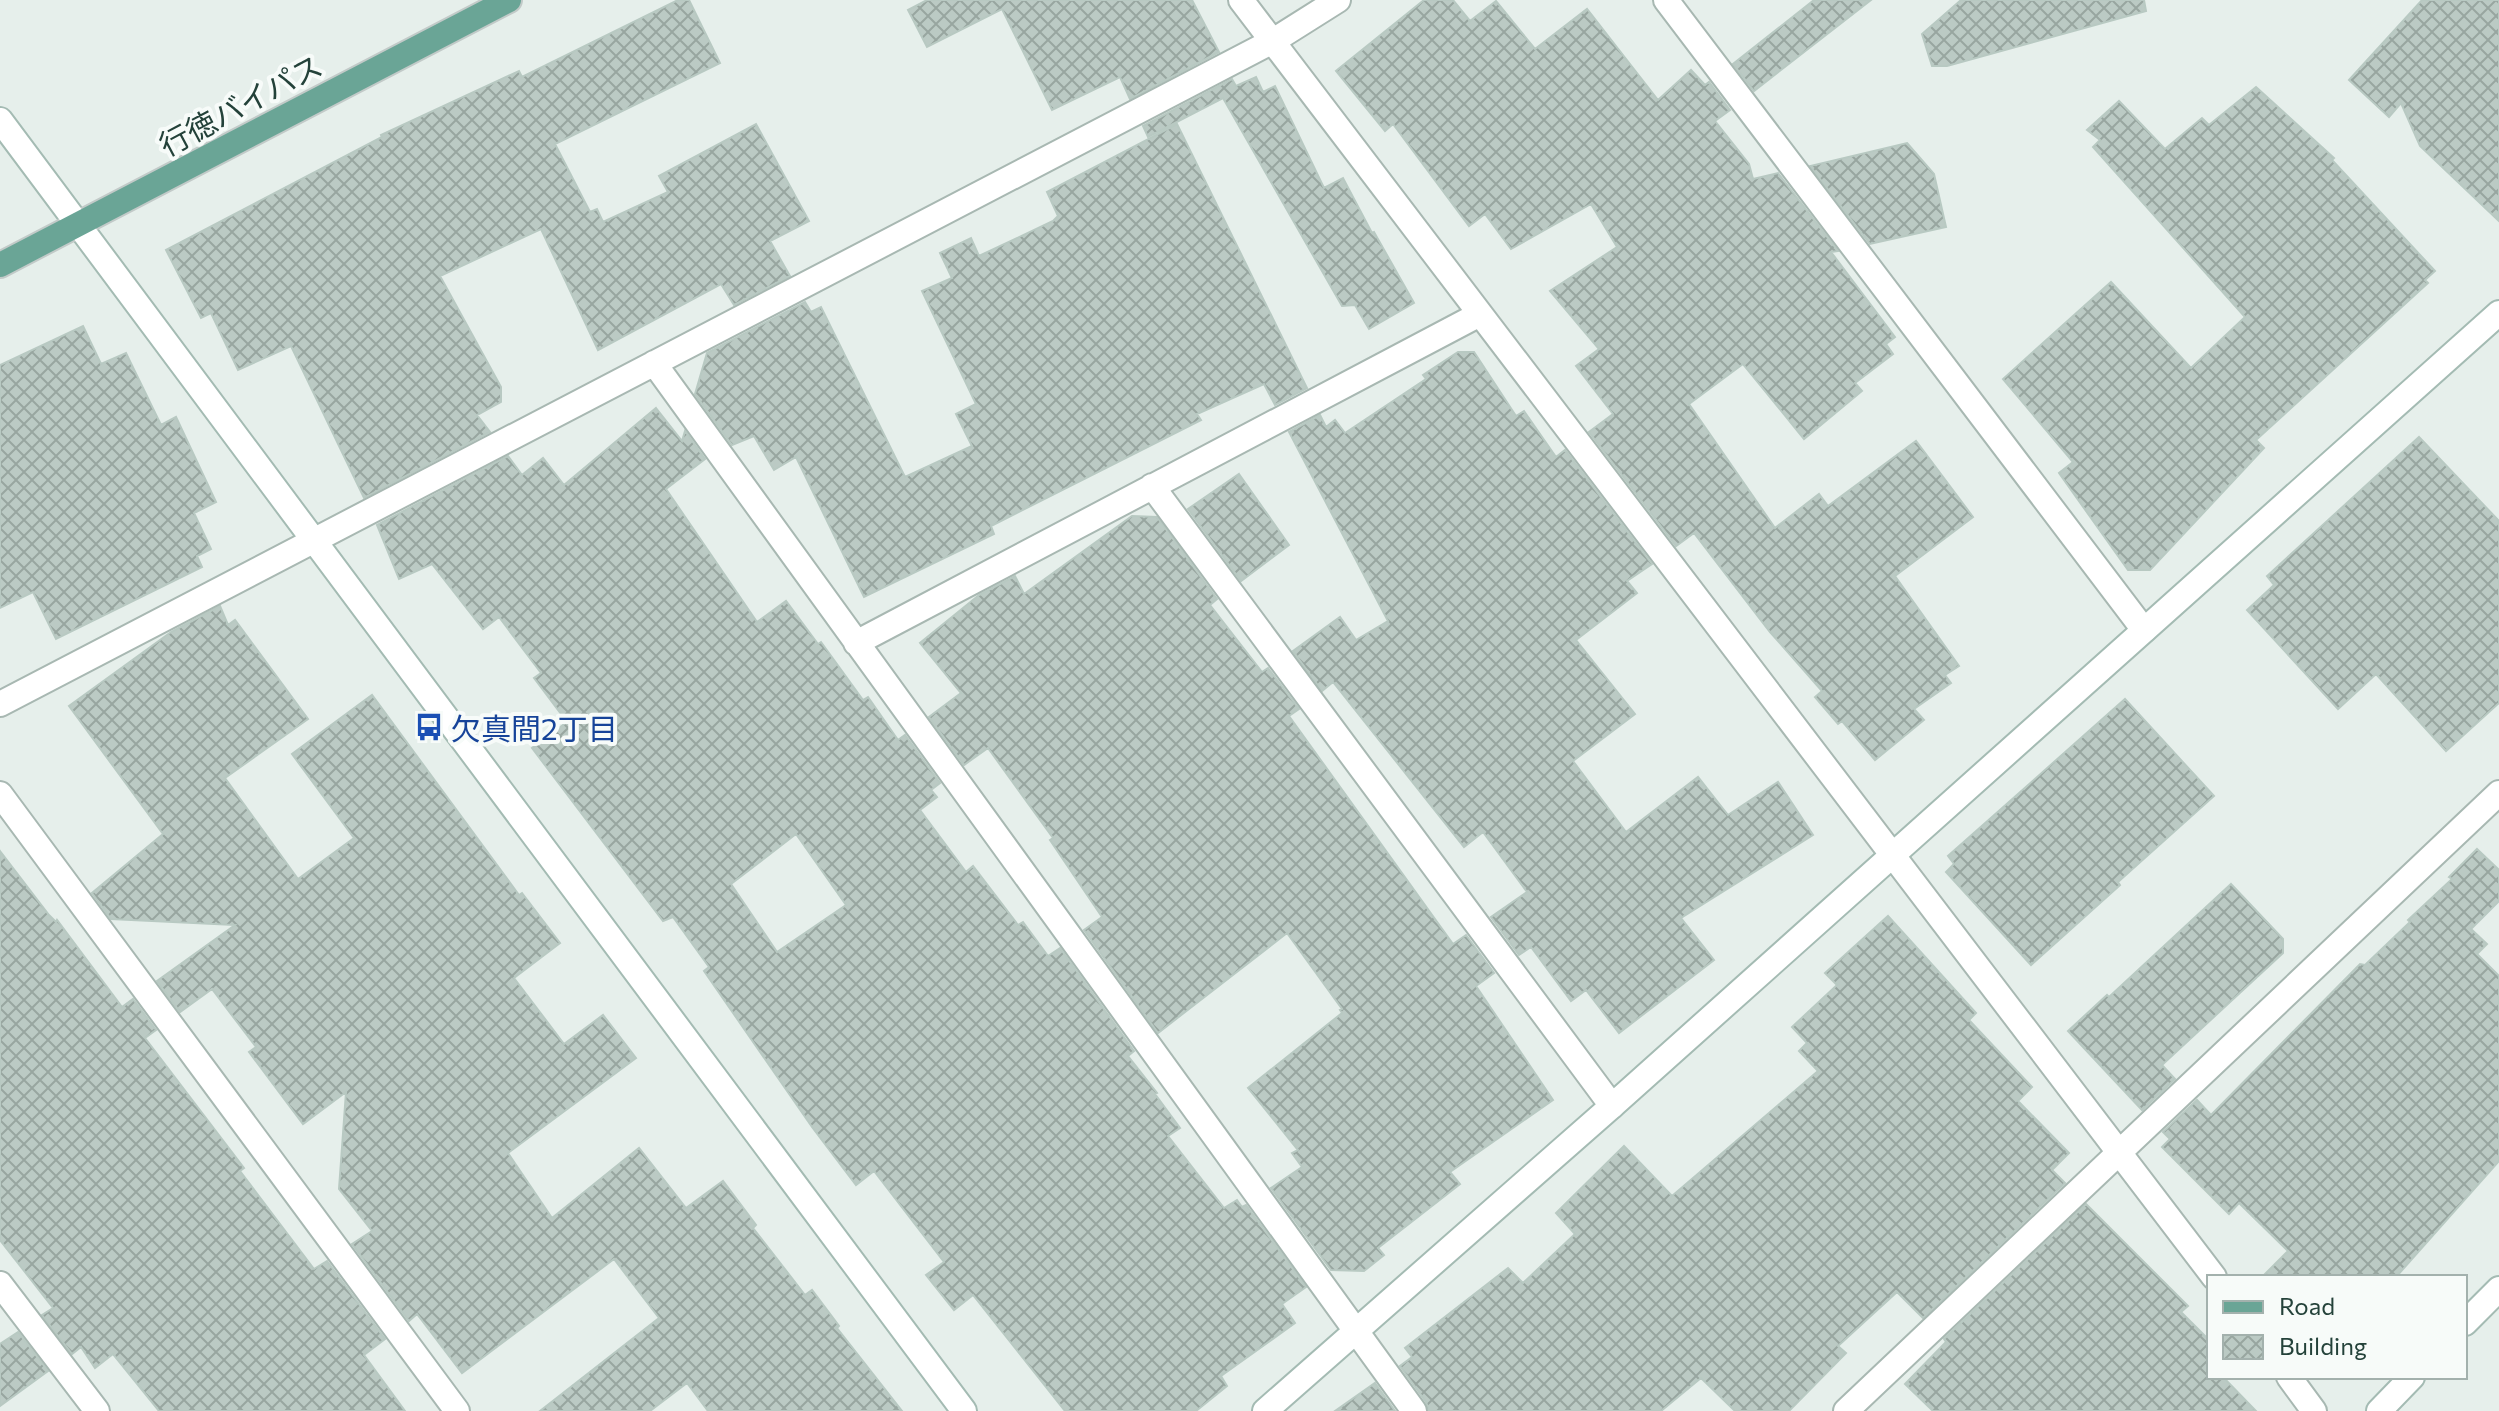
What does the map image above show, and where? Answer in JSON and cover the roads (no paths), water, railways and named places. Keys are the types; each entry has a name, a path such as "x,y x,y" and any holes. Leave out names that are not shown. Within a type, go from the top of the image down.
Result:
{"main road":[{"name":"行徳バイパス","path":"0,265 509,0"}],"street":[{"path":"1241,0 2213,1275"},
{"path":"0,704 1273,41 1338,0"},
{"path":"1666,0 2144,630"},
{"path":"0,120 964,1411"},
{"path":"1265,1411 1612,1106 2499,313"},
{"path":"856,643 1480,314"},
{"path":"654,363 1414,1411"},
{"path":"1152,486 1612,1106"},
{"path":"1846,1411 2499,793"},
{"path":"0,794 457,1411"},
{"path":"0,1284 97,1411"},
{"path":"2467,1321 2499,1289"},
{"path":"2290,1379 2314,1411"},
{"path":"2379,1411 2410,1379"}],"place":[{"name":"欠真間2丁目","path":"429,727"}]}
